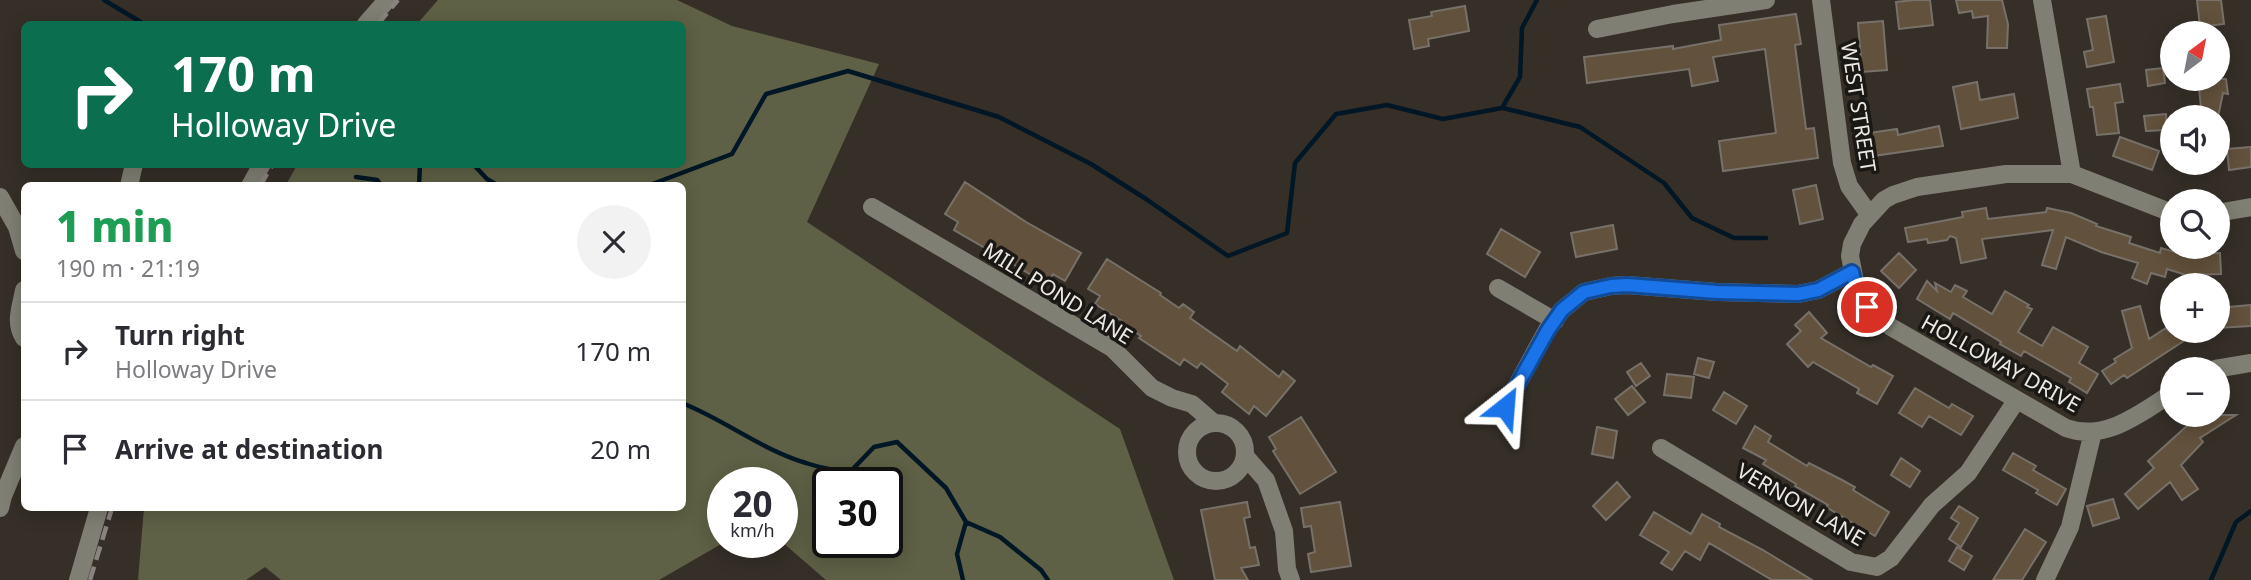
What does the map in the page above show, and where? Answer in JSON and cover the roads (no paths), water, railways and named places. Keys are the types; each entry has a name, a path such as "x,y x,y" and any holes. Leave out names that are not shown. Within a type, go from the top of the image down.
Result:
{"street":[{"path":"369,21 387,0"},
{"path":"1597,29 1711,4 1766,0"},
{"name":"WEST STREET","path":"1822,0 1842,163 1849,187 1869,214"},
{"path":"2042,0 2072,174"},
{"path":"1505,407 1535,351 1555,321 1572,300 1584,292 1611,286 1788,295 1818,290 1851,264 1856,233 1869,214 1884,200 1917,187 2006,174 2072,174 2160,208"},
{"path":"0,197 17,227 21,241"},
{"name":"MILL POND LANE","path":"873,207 1112,348 1152,388 1192,404 1214,423 1230,427 1237,432 1245,447 1245,456 1266,480 1284,531 1287,569 1291,580"},
{"path":"2230,212 2251,207"},
{"name":"HOLLOWAY DRIVE","path":"1851,264 1861,298 1891,327 2016,401 2075,432 2093,432 2127,422 2160,401"},
{"path":"1498,288 1555,321"},
{"path":"21,300 18,322 21,330"},
{"path":"2230,366 2251,363"},
{"name":"VERNON LANE","path":"1661,448 1850,562 1877,567 1891,558 1932,505 1968,473 2016,401"},
{"path":"1214,423 1196,430 1187,446 1189,465 1195,472 1211,481 1229,478 1242,465 1245,456"},
{"name":"HOLLOWAY DRIVE","path":"2045,580 2070,527 2093,432"},
{"path":"0,509 7,484 21,453"},
{"path":"78,580 98,511"}],"waterway":[{"path":"104,0 139,21"},
{"path":"658,182 732,154 766,94 848,71 999,117 1091,164 1228,256 1287,233 1295,163 1336,114 1387,105 1443,119 1502,108 1520,77 1522,28 1537,0"},
{"path":"1503,108 1580,127 1664,183 1692,218 1734,238 1766,238"},
{"path":"419,182 420,168"},
{"path":"477,168 492,182"},
{"path":"356,177 379,182"},
{"path":"686,405 790,457 849,473 874,447 897,442 946,488 966,522 1000,537 1041,570 1048,580"},
{"path":"2211,580 2236,522 2251,511"},
{"path":"963,580 957,554 966,522"}],"railway":[{"path":"380,21 398,0"},
{"path":"262,182 271,168"},
{"path":"90,580 111,511"}]}
